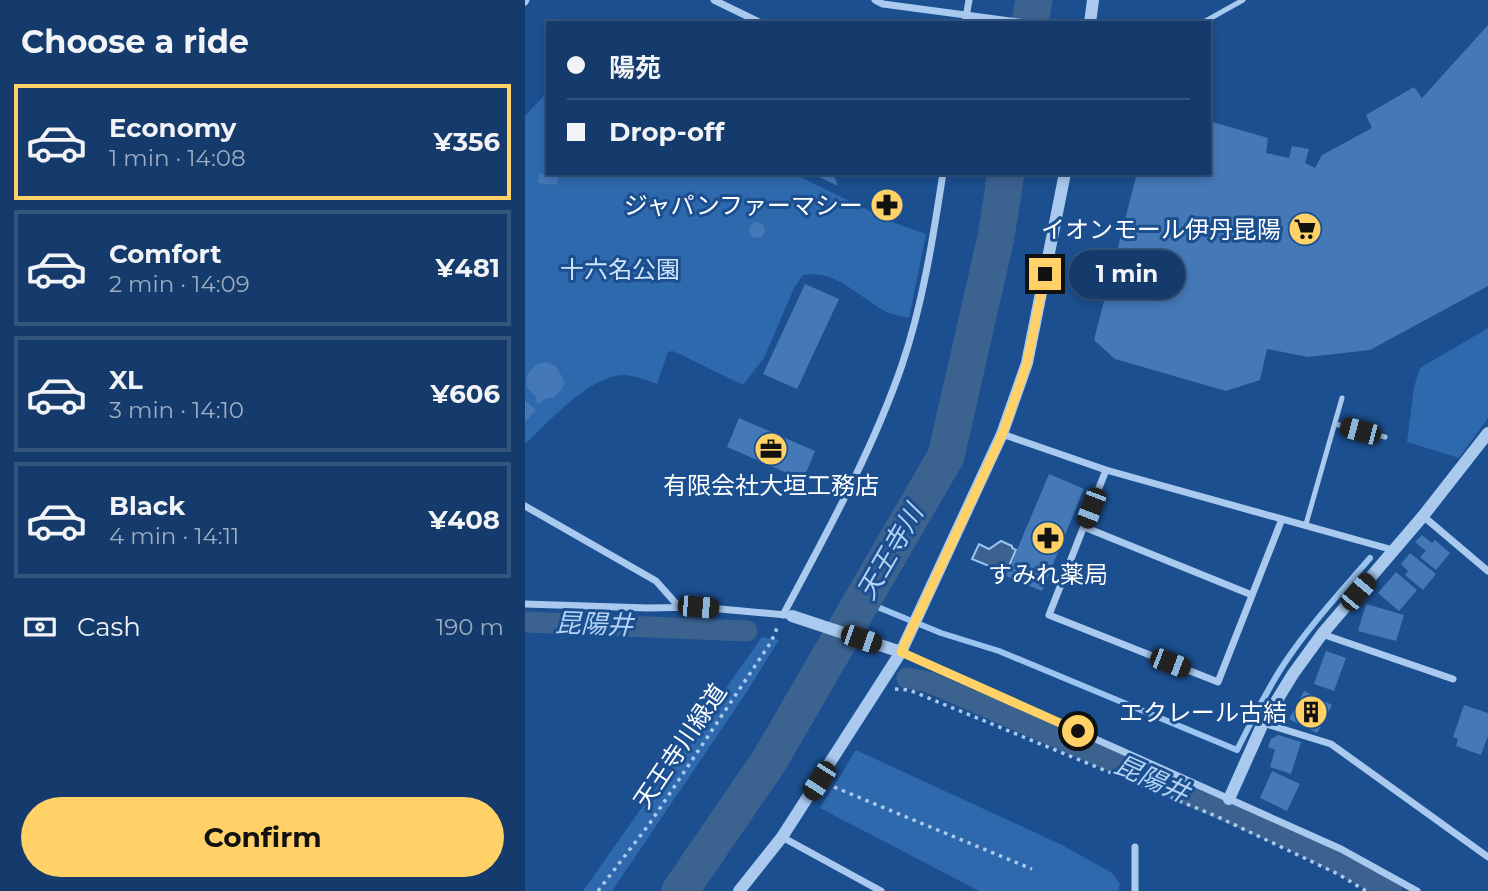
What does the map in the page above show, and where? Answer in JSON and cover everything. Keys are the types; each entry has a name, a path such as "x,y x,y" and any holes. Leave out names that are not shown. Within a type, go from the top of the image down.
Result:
{"street":[{"path":"714,0 757,21"},
{"path":"875,0 883,4 1003,21"},
{"path":"969,0 969,18"},
{"path":"1090,21 1093,0"},
{"path":"787,615 872,439 902,365 924,286 943,175"},
{"path":"739,891 782,837 901,652 1002,435 1027,363 1065,175"},
{"path":"1229,799 1263,723 1293,674 1322,634 1423,516 1488,433"},
{"path":"1002,435 1106,470 1393,550"},
{"path":"1106,470 1049,615 1218,682 1282,519"},
{"path":"525,506 656,581 680,608"},
{"path":"1423,516 1488,571"},
{"path":"1084,527 1252,595"},
{"path":"525,604 698,607 787,615 901,652 1341,849 1417,891"},
{"path":"1322,634 1453,679"},
{"path":"1263,723 1331,744 1488,857"},
{"path":"782,837 881,891"},
{"path":"1135,846 1135,891"}],"lane":[{"path":"1206,21 1243,0"},
{"path":"1306,524 1342,398"},
{"path":"1335,424 1385,437"}],"path":[{"name":"天王寺川緑道","path":"598,891 650,823 787,615"},
{"path":"879,688 909,690 1216,816 1338,874 1366,891"},
{"path":"819,781 1032,869"}],"green space":[{"name":"十六名公園","path":"546,93 546,175 796,175 895,223 926,234 909,318 887,312 837,280 815,274 803,275 794,288 764,358 743,385 673,351 668,352 657,384 625,375 598,382 558,412 525,444 525,116"},
{"path":"1488,328 1488,418 1459,458 1407,442 1414,387 1420,368"},
{"path":"762,637 779,640 612,891 583,891"},
{"path":"856,750 1064,846 1112,873 1120,884 1118,891 979,891 820,808"}],"shaded area":[{"path":"1001,541 1016,550 1009,566 1001,571 972,559 979,544 989,549"}],"building":[{"name":"イオンモール伊丹昆陽","path":"1488,25 1488,286 1370,350 1308,357 1267,349 1260,380 1226,391 1115,359 1094,340 1136,175 1211,175 1211,122 1268,138 1266,153 1289,158 1292,146 1309,149 1305,163 1315,168 1322,155 1372,128 1366,115 1414,87 1422,98"},
{"path":"539,173 558,175 557,185 538,183"},
{"path":"815,175 834,175 838,186"},
{"path":"757,222 763,224 763,236 757,238 751,236 749,230 751,224"},
{"path":"805,284 839,299 797,389 763,374"},
{"path":"547,362 556,366 565,382 554,397 539,404 527,387 526,380 537,364"},
{"path":"525,400 536,410 525,422"},
{"name":"有限会社大垣工務店","path":"739,418 815,451 803,480 727,447"},
{"path":"1049,474 1084,489 1042,591 1006,576"},
{"path":"1422,535 1432,543 1435,540 1450,553 1436,570 1420,557 1426,551 1415,542"},
{"path":"1410,553 1436,574 1423,590 1405,575 1408,571 1401,564"},
{"path":"1396,572 1417,590 1399,611 1378,593"},
{"path":"1366,604 1404,615 1396,641 1358,631"},
{"path":"1326,651 1346,658 1334,691 1314,684"},
{"name":"エクレール古結","path":"1304,691 1332,705 1317,733 1289,719"},
{"path":"1464,705 1488,713 1488,736 1481,755 1456,746 1458,739 1453,737"},
{"path":"1278,735 1301,742 1291,774 1270,767 1275,750 1268,747 1271,739"},
{"path":"1272,771 1300,784 1287,811 1260,798"}],"waterway":[{"name":"天王寺川","path":"1030,21 1034,0"},
{"name":"天王寺川","path":"680,891 769,761 946,456 996,237 1006,175"},
{"path":"863,601 941,633 999,651 1237,750 1271,685 1294,650 1370,558"},
{"name":"昆陽井","path":"525,622 747,631"},
{"name":"昆陽井","path":"907,678 929,682 1299,843 1392,891"}],"place":[{"name":"ジャパンファーマシー","path":"887,205"},
{"name":"イオンモール伊丹昆陽","path":"1305,229"},
{"name":"有限会社大垣工務店","path":"771,449"},
{"name":"すみれ薬局","path":"1048,538"},
{"name":"エクレール古結","path":"1311,712"}],"route":[{"path":"1045,274 1027,363 1002,435 901,652 1078,731"}]}
